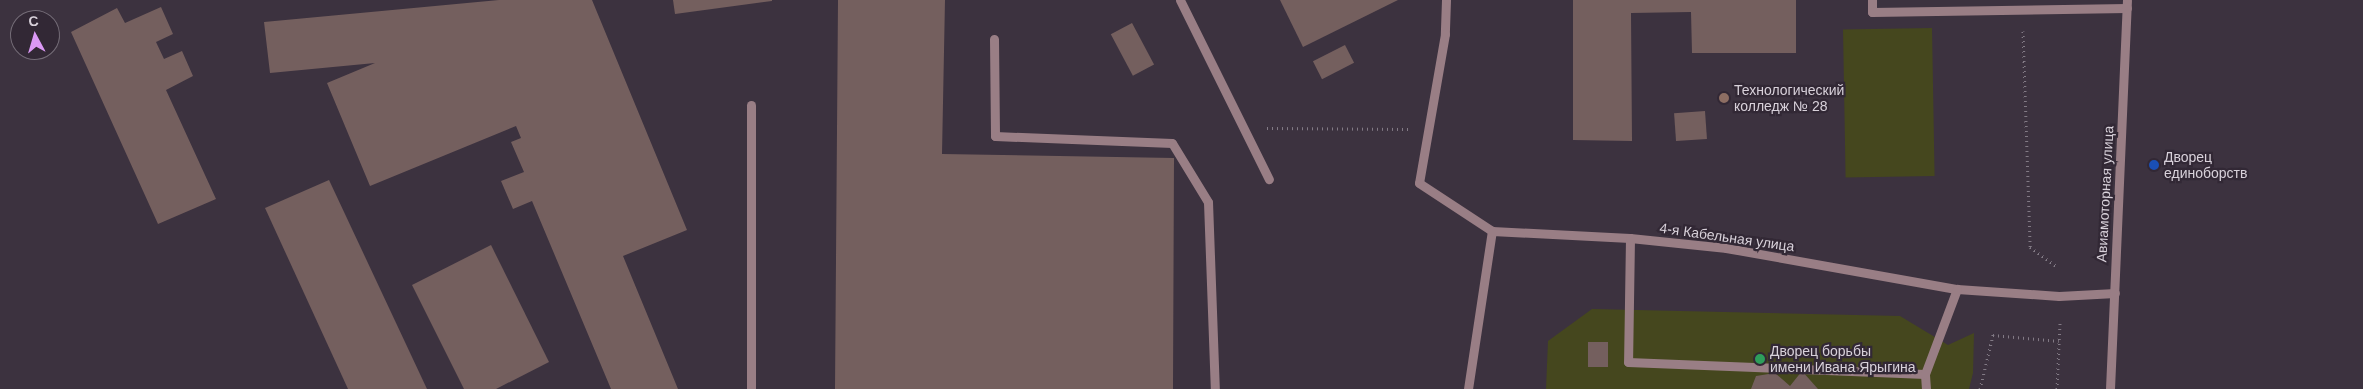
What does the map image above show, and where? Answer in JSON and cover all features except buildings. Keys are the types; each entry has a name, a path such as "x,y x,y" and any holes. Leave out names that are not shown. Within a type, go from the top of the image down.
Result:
{"street":[{"path":"1180,0 1269,179"},
{"path":"1446,0 1445,34 1419,183 1492,232 1468,389"},
{"path":"1872,0 1872,12 2022,10 2127,4"},
{"name":"Авиамоторная улица","path":"2110,389 2127,4"},
{"path":"994,39 995,136 1172,142 1208,202 1216,389"},
{"path":"751,105 751,389"},
{"name":"4-я Кабельная улица","path":"1492,232 1630,238 1726,248 1957,289 2059,296 2114,293"},
{"path":"1630,238 1628,362 1924,374"},
{"path":"1926,389 1924,374 1957,289"}],"path":[{"path":"2022,10 2030,246 2058,267"},
{"path":"1243,127 1428,129"},
{"path":"2057,389 2060,322"},
{"path":"1980,389 1993,335 2059,342"}],"green space":[{"path":"1932,28 1935,176 1846,178 1843,30"},
{"name":"Дворец борьбы имени Ивана Ярыгина","path":"1592,309 1900,316 1948,345 1974,333 1973,373 1969,389 1546,389 1548,341"}],"place":[{"name":"Технологический колледж № 28","path":"1724,98"},
{"name":"Дворец единоборств","path":"2154,165"},
{"name":"Дворец борьбы имени Ивана Ярыгина","path":"1760,359"}]}
